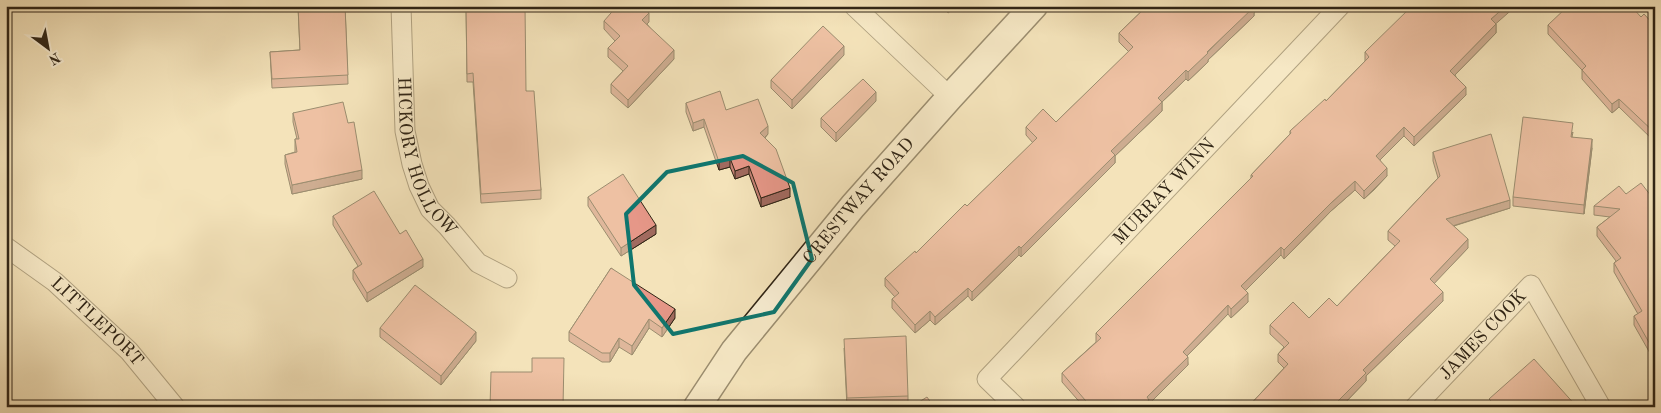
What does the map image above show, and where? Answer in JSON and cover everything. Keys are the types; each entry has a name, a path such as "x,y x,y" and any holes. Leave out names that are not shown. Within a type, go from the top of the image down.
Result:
{"main road":[{"name":"CRESTWAY ROAD","path":"697,407 734,351 853,206 1034,6"}],"street":[{"name":"HICKORY HOLLOW","path":"401,6 405,131 419,186 430,209 478,263 507,278"},
{"path":"854,6 950,97"},
{"name":"MURRAY WINN","path":"1016,407 987,379 1340,6"},
{"name":"LITTLEPORT","path":"6,247 55,282 129,351 175,407"},
{"name":"JAMES COOK","path":"1415,407 1530,285 1601,407"}],"highlighted area":[{"path":"743,156 793,183 812,259 774,312 673,334 634,285 626,214 667,172"}],"building":[{"path":"298,6 345,6 348,75 272,79 270,52 300,50"},
{"path":"466,6 525,6 526,91 534,91 541,190 481,194 473,73 467,74"},
{"path":"617,6 641,6 649,13 642,20 674,50 628,100 611,84 628,66 608,48 620,36 604,21"},
{"path":"1147,6 1254,7 1188,72 1186,70 1158,98 1162,102 1111,151 1115,155 1021,248 1019,246 972,292 968,288 935,317 930,311 915,325 892,299 899,293 885,278 915,251 916,253 965,204 967,206 1037,138 1026,127 1043,109 1056,122 1133,47 1119,33"},
{"path":"1412,6 1506,6 1491,19 1496,24 1450,71 1466,87 1414,137 1404,127 1376,156 1387,168 1364,191 1355,181 1284,250 1281,247 1241,286 1248,293 1231,309 1228,305 1183,352 1188,357 1147,397 1149,400 1141,407 1091,407 1062,373 1101,338 1096,333 1253,176 1251,175 1291,133 1290,131 1325,99 1326,101 1369,57 1365,52"},
{"path":"1568,6 1631,6 1641,17 1644,14 1655,26 1655,133 1619,99 1612,104 1582,70 1586,66 1548,25"},
{"path":"823,26 844,46 792,100 771,80"},
{"path":"863,79 876,92 836,133 821,118"},
{"path":"720,91 726,110 758,99 768,126 760,133 776,149 790,188 761,198 749,166 735,171 730,158 719,162 704,119 693,123 686,103"},
{"path":"343,102 348,123 354,122 362,170 292,185 285,155 297,152 295,139 299,139 293,113"},
{"path":"1523,117 1573,123 1571,137 1592,139 1584,205 1513,197"},
{"path":"1491,134 1510,200 1446,219 1468,239 1430,279 1443,292 1363,370 1366,373 1332,407 1248,407 1288,364 1278,354 1289,343 1270,325 1293,302 1309,318 1329,298 1337,306 1400,241 1388,231 1440,176 1433,152"},
{"path":"623,174 656,225 621,248 588,197"},
{"path":"1641,183 1655,201 1655,353 1634,316 1642,311 1614,263 1621,258 1597,227 1620,209 1594,206 1619,186 1626,194"},
{"path":"374,191 400,234 406,230 423,259 367,293 353,270 362,264 333,216"},
{"path":"611,268 675,309 662,328 649,319 632,346 619,338 610,353 602,353 569,332"},
{"path":"415,285 476,332 441,376 380,328"},
{"path":"906,336 908,396 847,398 844,339"},
{"path":"532,358 564,358 563,407 490,407 491,372 532,372"},
{"path":"1534,359 1577,407 1486,407 1492,402 1489,399"},
{"path":"927,397 934,407 911,407"}]}
